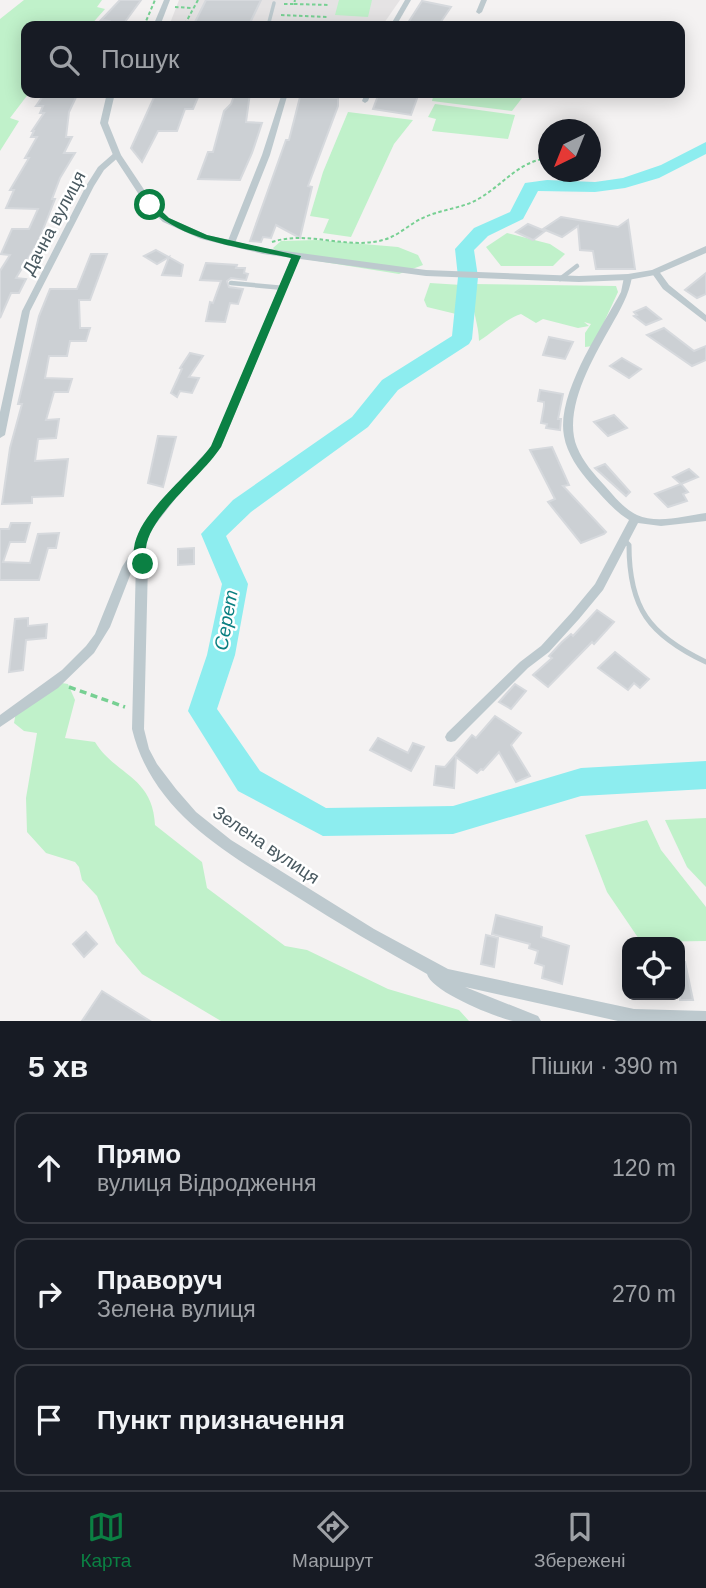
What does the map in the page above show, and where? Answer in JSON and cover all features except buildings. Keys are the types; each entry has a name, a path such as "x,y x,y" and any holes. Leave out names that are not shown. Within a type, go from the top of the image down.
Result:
{"street":[{"path":"396,21 408,0"},
{"path":"479,12 484,0"},
{"path":"158,21 167,3"},
{"path":"110,98 104,123 117,155 150,205 166,220 204,237 262,251 426,274 560,279 628,277 654,272 706,249"},
{"path":"231,243 267,155 284,98"},
{"name":"Дачна вулиця","path":"0,435 26,311 90,186 101,169 117,155"},
{"path":"0,722 75,664 99,638 116,603 133,555 147,529 169,498 202,466 216,447 296,256"},
{"path":"654,272 666,287 706,319"},
{"path":"628,277 625,292 579,380 568,431 572,447 589,475 610,499 635,519 656,521 706,517"},
{"path":"451,737 524,665 545,649 575,616 599,587 635,519"},
{"name":"Зелена вулиця","path":"139,548 143,564 138,711 141,739 152,768 191,816 226,845 277,879 446,976 634,1017 706,1019"},
{"path":"416,961 457,992 533,1021"}],"lane":[{"path":"269,21 273,3"},
{"path":"560,279 577,266"},
{"path":"231,283 284,288"},
{"path":"624,540 629,545 632,590 644,615 659,635 686,654 706,662"}],"path":[{"path":"146,21 155,0"},
{"path":"186,21 198,0"},
{"path":"294,4 295,0"},
{"path":"167,3 192,8"},
{"path":"273,3 330,5"},
{"path":"271,14 327,17"},
{"path":"262,251 277,240 299,238 372,243 386,239 427,216 478,199 517,167 538,161"},
{"path":"54,681 138,711"}],"shaded area":[{"path":"179,0 400,0 385,21 171,21"}],"green space":[{"path":"24,0 102,0 97,7 105,9 94,21 21,21 21,98 25,98 10,118 19,121 0,151 0,19"},
{"path":"339,0 372,0 368,17 335,15"},
{"path":"433,98 522,98 512,111 432,101"},
{"path":"435,104 515,115 508,139 432,131 436,119 428,117"},
{"path":"348,112 413,120 394,144 351,237 323,233 329,219 310,216 323,172"},
{"path":"507,233 550,244 565,254 553,266 501,266 486,247"},
{"path":"317,240 398,247 418,255 423,265 399,274 280,255 273,248 281,241"},
{"path":"430,283 462,285 464,298 456,314 427,307 424,300"},
{"path":"473,284 616,286 618,292 593,346 585,347 585,333 591,324 584,322 589,326 578,328 543,319 536,323 521,314 479,341 472,297"},
{"path":"62,683 68,684 75,700 65,738 95,742 103,753 140,786 153,809 155,825 202,862 207,888 285,946 307,950 388,989 459,1010 469,1021 221,1021 142,974 116,943 97,896 82,880 75,862 46,853 27,832 26,798 37,733 24,731 14,723 16,712"},
{"path":"706,818 706,887 687,867 665,820"},
{"path":"647,820 661,850 706,907 706,941 685,941 685,937 638,937 607,892 585,835"}],"waterway":[{"name":"Серет","path":"706,147 667,168 625,183 595,187 531,187 517,215 481,232 464,249 468,277 462,339 390,385 360,422 242,506 213,534 235,584 221,655 202,711 249,781 323,822 453,820 581,782 706,775"}],"route":[{"path":"143,564 139,548 147,529 169,498 202,466 216,447 296,256 204,237 166,220 150,205"}]}
